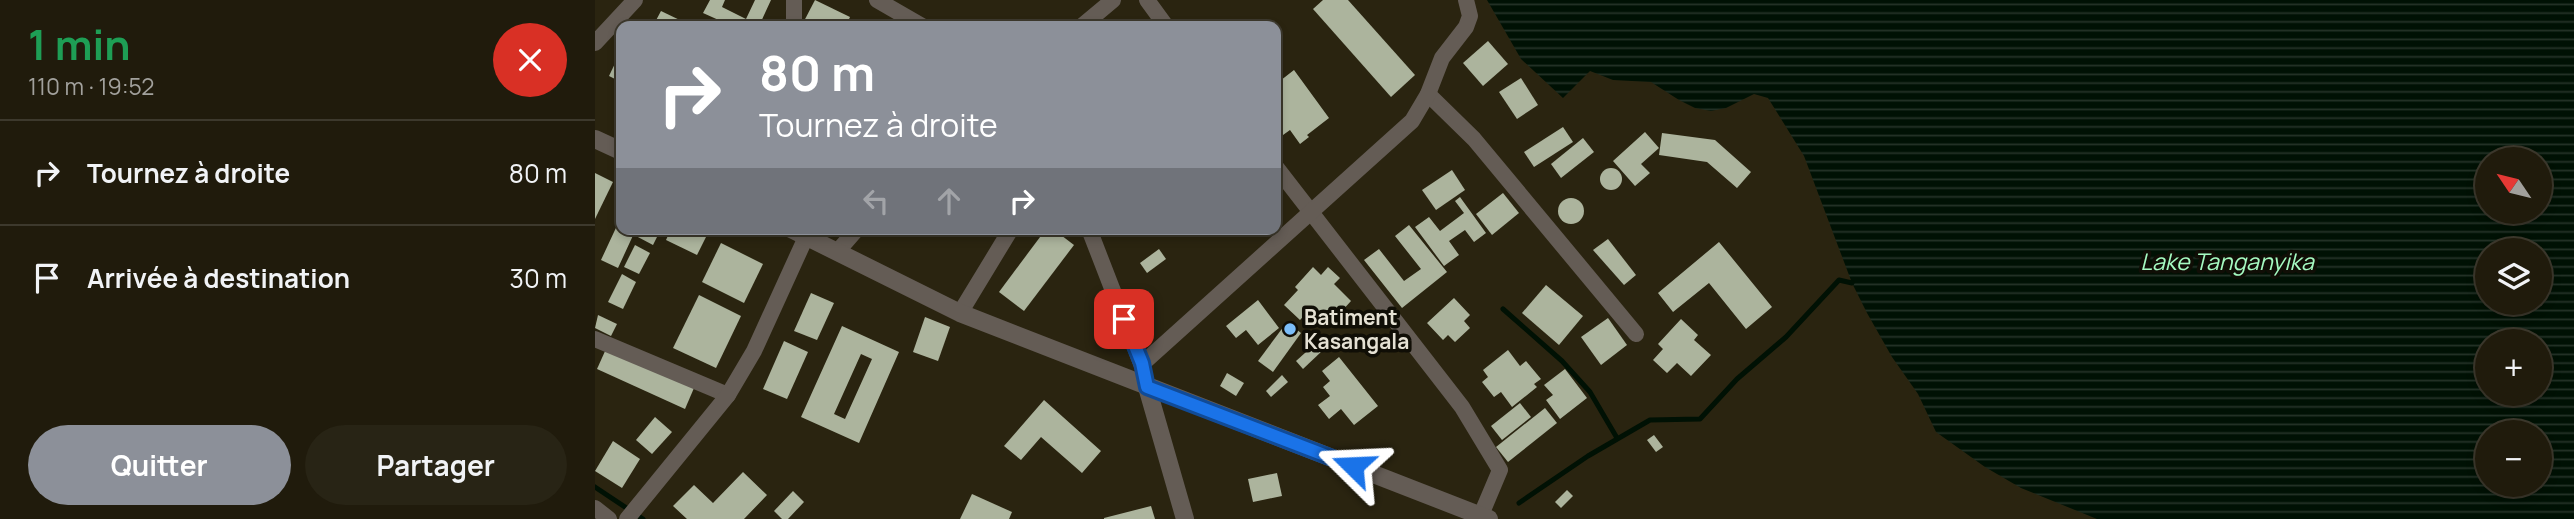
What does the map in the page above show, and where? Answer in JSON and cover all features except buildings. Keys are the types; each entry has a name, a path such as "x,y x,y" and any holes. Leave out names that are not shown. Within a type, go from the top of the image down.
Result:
{"street":[{"path":"595,43 635,0"},
{"path":"794,21 795,0"},
{"path":"877,0 913,21"},
{"path":"1088,21 1113,0"},
{"path":"1147,0 1162,21"},
{"path":"1142,363 1412,121 1428,94 1442,58 1466,27 1470,16 1467,0"},
{"path":"1428,94 1474,139 1636,334"},
{"path":"595,139 616,149"},
{"path":"802,235 960,313 1482,518 1500,470 1462,407 1281,173"},
{"path":"631,513 728,395 754,351 797,235"},
{"path":"837,252 851,235"},
{"path":"960,313 1007,235"},
{"path":"1091,235 1142,363 1185,519"},
{"path":"595,340 728,395"},
{"path":"595,508 609,519"}],"water":[{"name":"Lake Tanganyika","path":"1487,0 2574,0 2574,519 2097,519 2021,488 1985,467 1936,432 1918,394 1892,357 1867,313 1852,283 1804,156 1768,98 1754,94 1726,108 1711,111 1695,108 1651,82 1613,80 1590,71 1563,98 1521,59"}],"waterway":[{"path":"1519,503 1588,456 1650,420 1700,419 1737,379 1786,337 1839,280 1852,283"},
{"path":"1503,309 1562,361 1590,392 1617,438"},
{"path":"595,487 643,519"}],"place":[{"name":"Batiment Kasangala","path":"1290,329"}],"route":[{"path":"1124,319 1142,363 1147,387 1353,466"}]}
